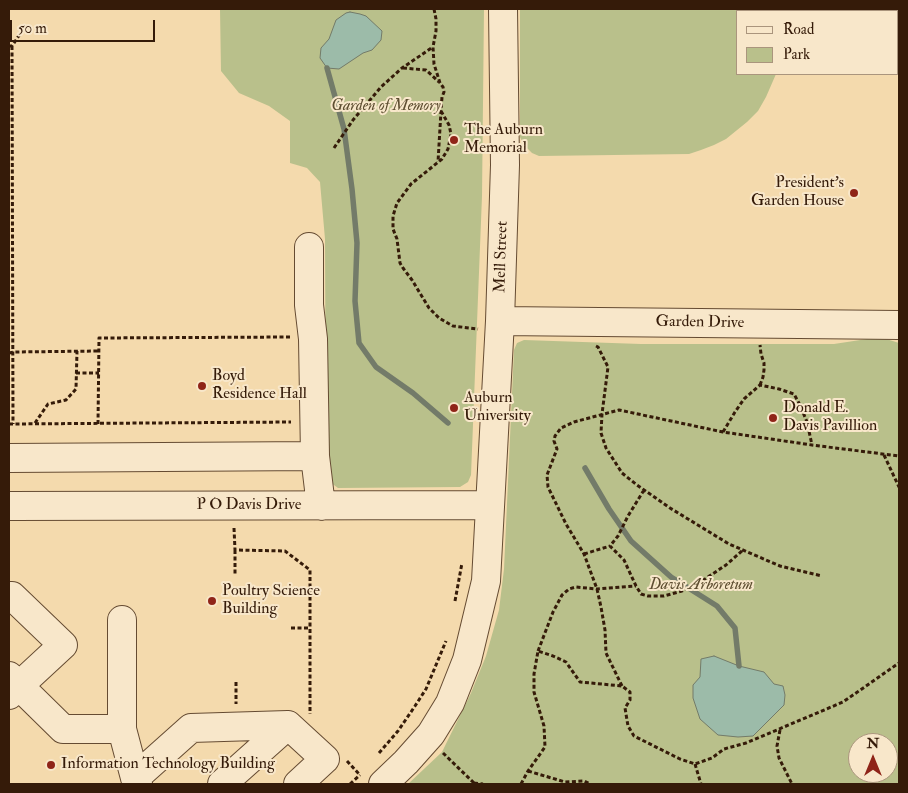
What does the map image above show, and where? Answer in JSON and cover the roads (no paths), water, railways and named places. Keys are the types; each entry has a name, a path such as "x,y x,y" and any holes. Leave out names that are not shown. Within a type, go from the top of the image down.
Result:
{"street":[{"name":"Mell Street","path":"372,773 406,762 431,734 450,704 467,660 486,581 490,505 489,325 505,165 503,9"},
{"path":"309,247 309,305 313,339 315,456 321,506"},
{"name":"Garden Drive","path":"489,325 899,325"},
{"path":"9,458 315,456"},
{"name":"P O Davis Drive","path":"9,506 490,505"},
{"path":"9,596 12,596 63,645 12,686 63,729 122,729"},
{"path":"122,620 122,729 136,781 191,728 299,720"},
{"path":"222,784 299,720"},
{"path":"298,784 325,759 299,720"}],"waterway":[{"path":"327,68 344,129 352,189 357,243 355,301 359,343 376,367 413,393 448,423"},
{"path":"585,468 609,509 631,541 671,577 717,606 735,628 739,666"}],"place":[{"name":"The Auburn Memorial","path":"454,140"},
{"name":"President's Garden House","path":"854,193"},
{"name":"Boyd Residence Hall","path":"202,386"},
{"name":"Auburn University","path":"454,408"},
{"name":"Donald E. Davis Pavillion","path":"773,418"},
{"name":"Poultry Science Building","path":"212,601"},
{"name":"Information Technology Building","path":"51,765"}],"park label":[{"name":"Garden of Memory","path":"386,107"},
{"name":"Davis Arboretum","path":"701,586"}]}
